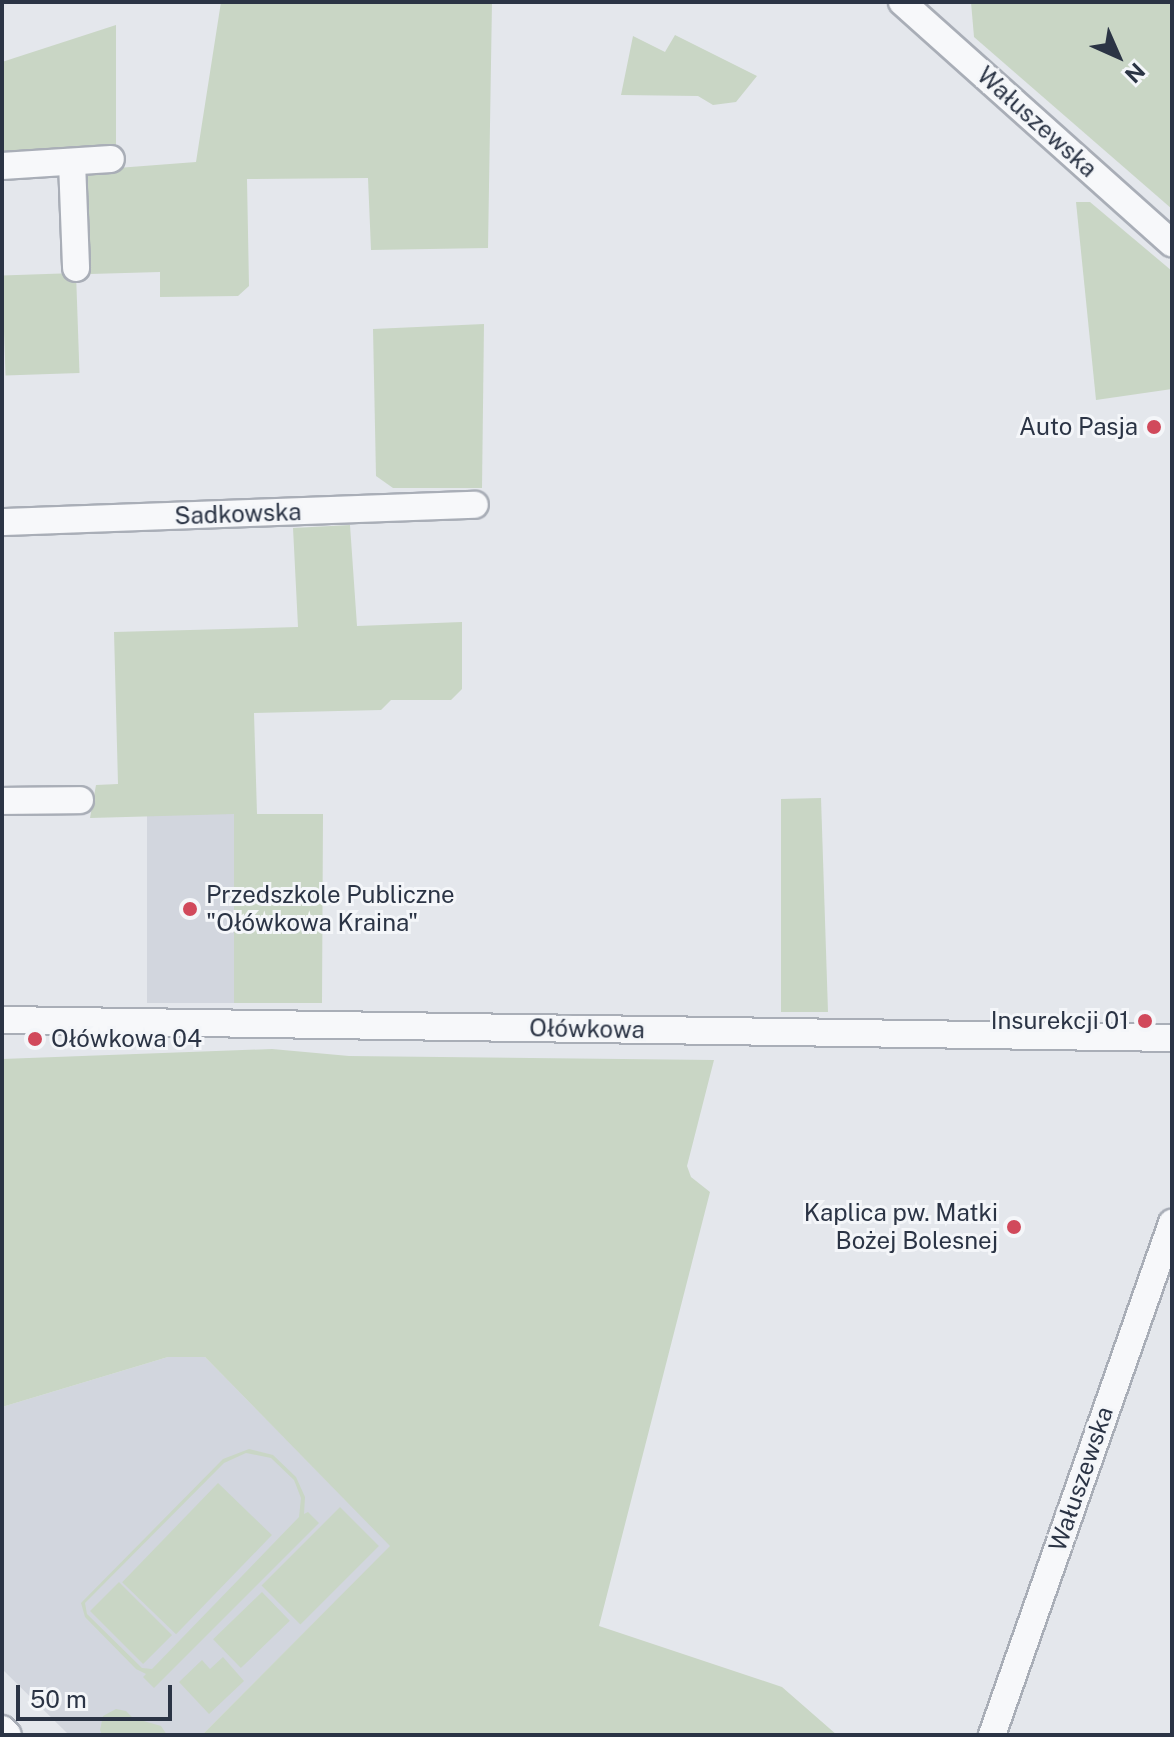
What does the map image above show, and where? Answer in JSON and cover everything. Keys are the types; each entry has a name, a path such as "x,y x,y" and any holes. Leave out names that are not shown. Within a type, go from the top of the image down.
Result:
{"street":[{"name":"Wałuszewska","path":"902,2 1172,243"},
{"path":"2,166 111,159"},
{"path":"72,162 76,268"},
{"name":"Sadkowska","path":"2,522 475,505"},
{"path":"2,801 80,800"},
{"name":"Ołówkowa","path":"2,1020 1172,1038"},
{"name":"Wałuszewska","path":"992,1735 1172,1223"},
{"path":"2,1729 8,1735"}],"shaded area":[{"name":"Przedszkole Publiczne \"Ołówkowa Kraina\"","path":"147,814 235,814 235,1003 147,1003"},
{"path":"168,1357 205,1357 391,1546 202,1735 69,1735 2,1669 2,1407"}],"green space":[{"path":"221,2 492,2 488,248 371,250 368,178 247,179 249,286 238,296 160,297 160,272 90,274 84,258 83,179 91,170 196,162"},
{"path":"971,2 1172,2 1172,209 974,37"},
{"path":"116,25 116,149 2,155 2,62"},
{"path":"675,35 757,76 736,102 713,105 698,96 621,95 633,36 665,52"},
{"path":"1076,202 1090,202 1172,271 1172,389 1096,400"},
{"path":"76,273 79,373 6,376 2,276"},
{"path":"484,324 482,488 393,488 376,476 373,329"},
{"path":"350,525 357,626 462,622 462,689 451,700 391,700 381,710 254,713 257,814 323,814 322,1003 234,1003 234,814 90,818 96,785 118,784 114,632 298,627 293,528"},
{"path":"821,798 828,1012 781,1012 781,799"},
{"path":"272,1049 349,1056 714,1060 687,1166 691,1177 710,1192 599,1626 782,1687 837,1735 202,1735 390,1546 205,1357 168,1357 2,1407 2,1059"},
{"path":"249,1449 273,1455 296,1477 305,1497 304,1514 308,1512 319,1523 154,1688 143,1677 146,1674 136,1669 85,1617 81,1603 223,1459","holes":["246,1453 271,1458 294,1480 301,1498 299,1517 152,1669 142,1668 87,1614 85,1603 224,1463"]},
{"path":"218,1483 272,1535 176,1634 122,1582"},
{"path":"340,1507 379,1546 300,1624 262,1585"},
{"path":"119,1582 172,1635 143,1664 90,1611"},
{"path":"262,1592 290,1621 241,1668 213,1639"},
{"path":"223,1657 244,1681 209,1714 179,1682 202,1660 210,1669"},
{"path":"116,1709 126,1711 133,1718 161,1726 167,1735 102,1735 103,1716"}],"place":[{"name":"Auto Pasja","path":"1154,427"},
{"name":"Przedszkole Publiczne \"Ołówkowa Kraina\"","path":"190,909"},
{"name":"Insurekcji 01","path":"1145,1021"},
{"name":"Ołówkowa 04","path":"35,1039"},
{"name":"Kaplica pw. Matki Bożej Bolesnej","path":"1014,1227"}]}
